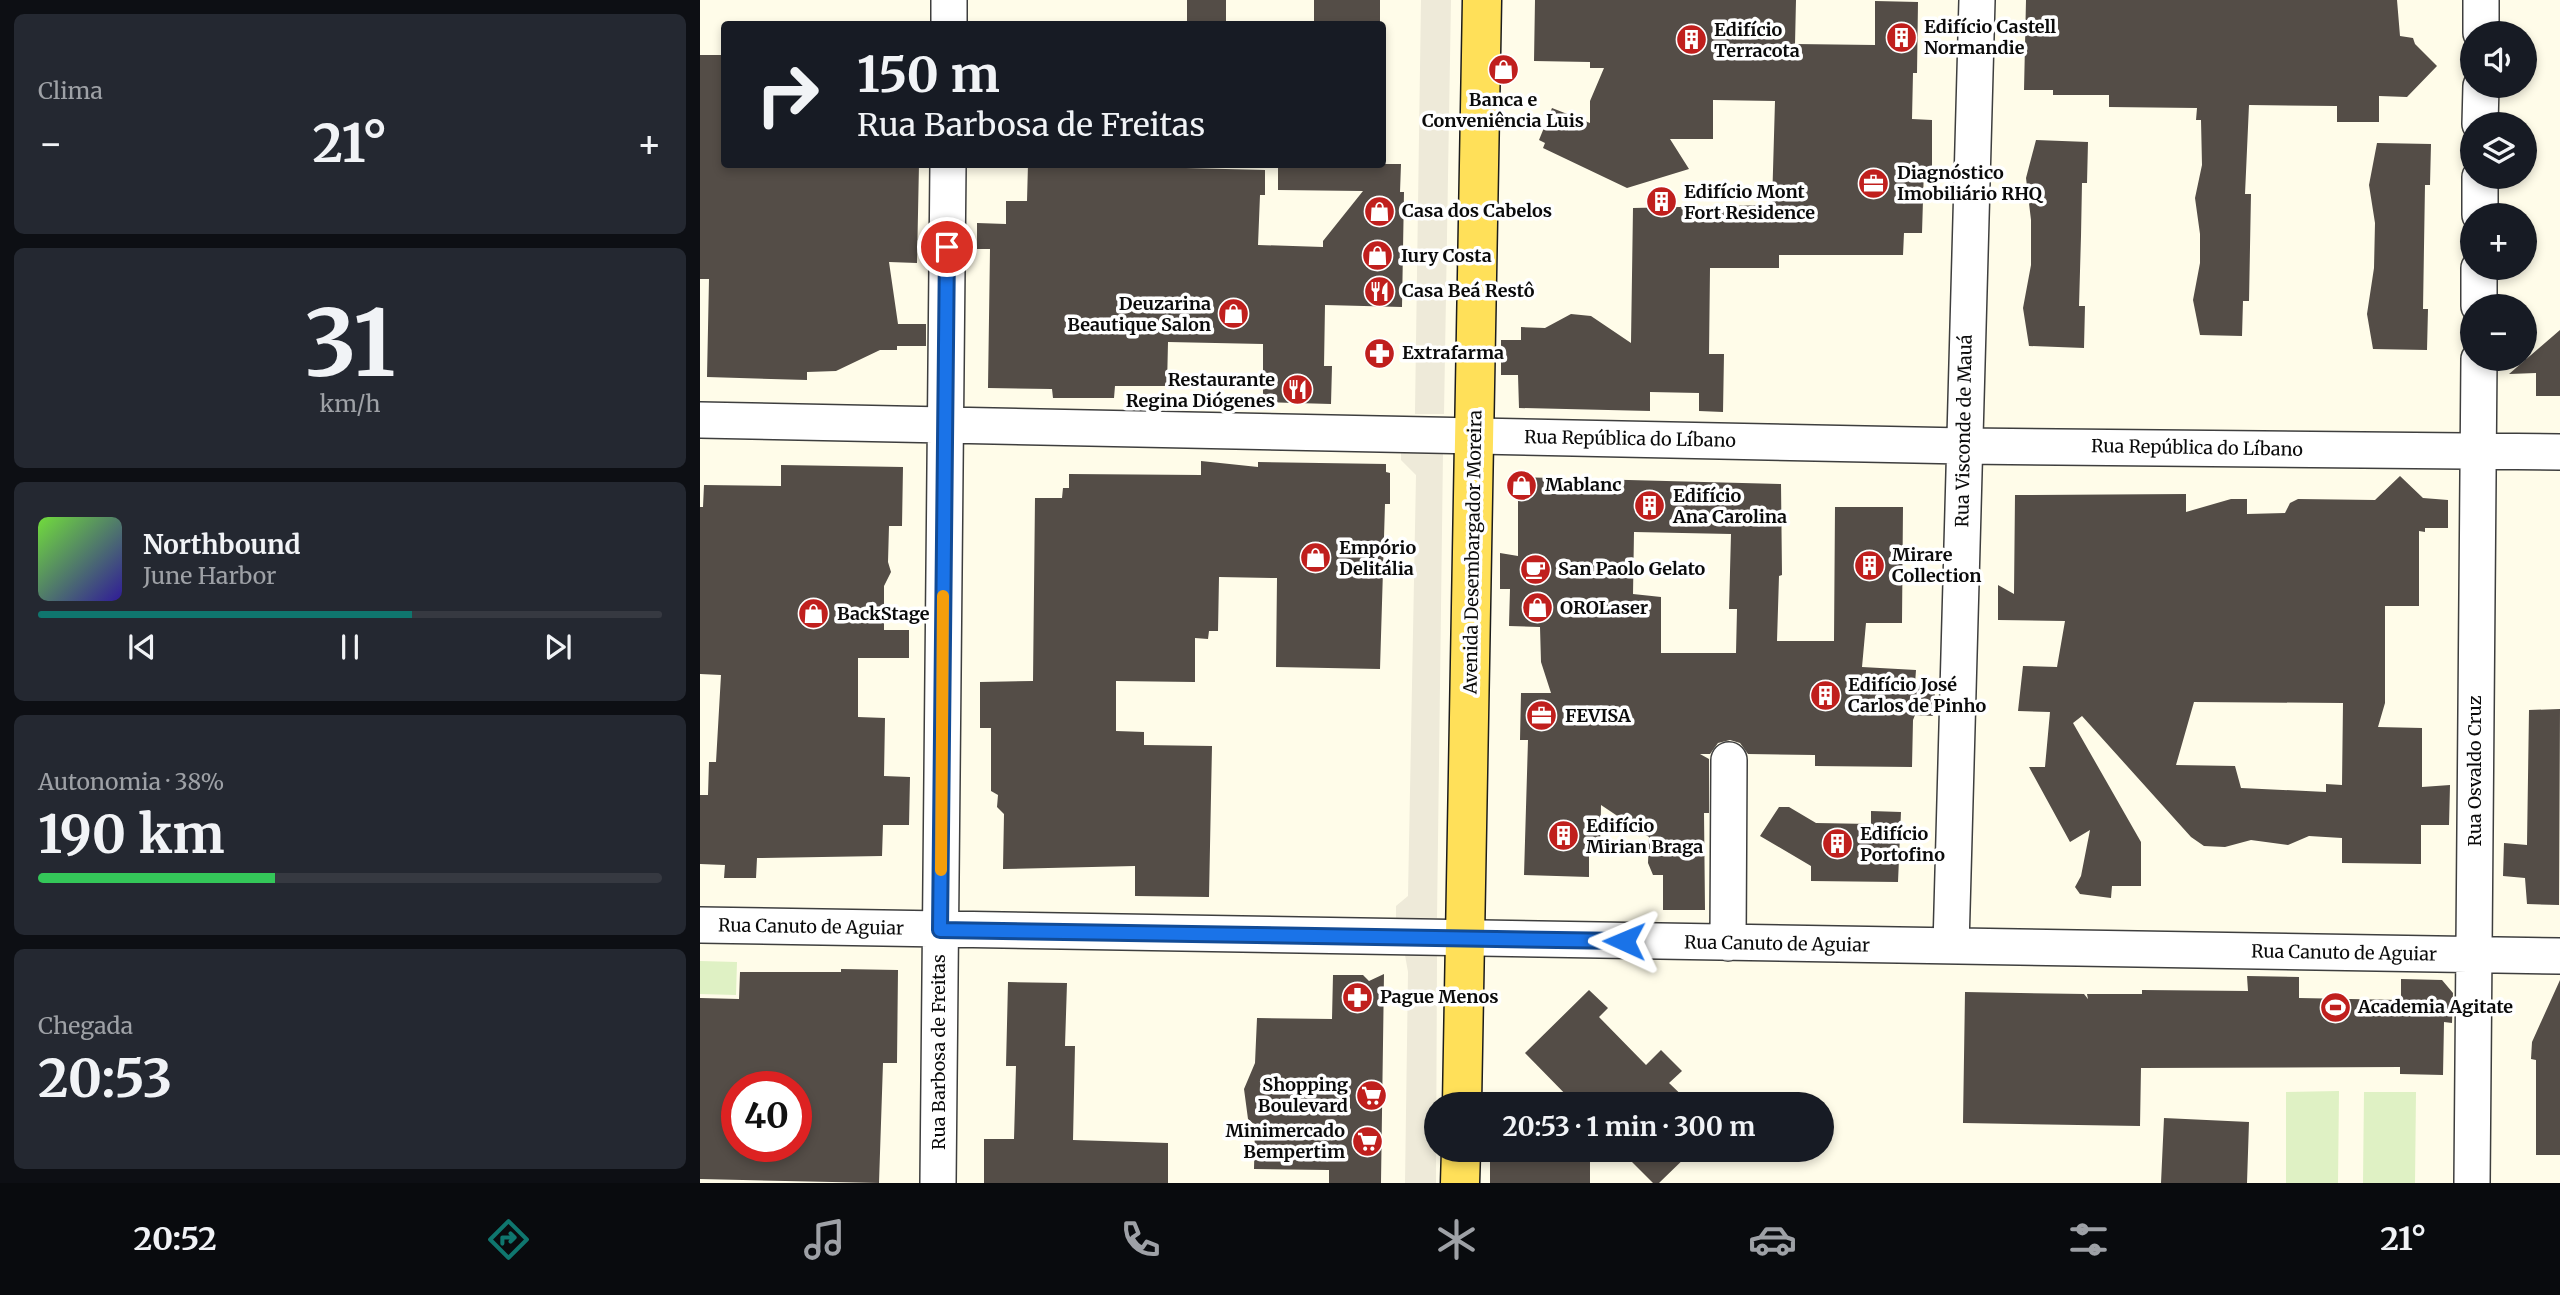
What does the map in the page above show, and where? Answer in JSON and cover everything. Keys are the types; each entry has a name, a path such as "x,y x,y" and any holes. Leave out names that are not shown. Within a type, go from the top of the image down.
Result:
{"main road":[{"name":"Avenida Desembargador Moreira","path":"1462,1092 1482,0"},
{"path":"1460,1183 1461,1162"}],"street":[{"path":"949,0 949,21"},
{"name":"Rua Visconde de Mauá","path":"1951,946 1977,0"},
{"path":"2481,0 2481,21"},
{"name":"Rua Barbosa de Freitas","path":"938,1183 948,168"},
{"name":"Rua Osvaldo Cruz","path":"2472,1183 2479,371"},
{"name":"Rua República do Líbano","path":"700,420 1964,446 2560,452"},
{"path":"1728,943 1729,760"},
{"name":"Rua Canuto de Aguiar","path":"700,925 2560,956"}],"green space":[{"path":"700,961 737,962 736,995 700,994"},
{"path":"2339,1091 2338,1183 2286,1183 2286,1092"},
{"path":"2364,1092 2416,1092 2415,1183 2363,1183"}],"shaded area":[{"path":"1421,0 1451,0 1444,414 1415,414"},
{"path":"1401,452 1443,453 1437,918 1396,918 1396,906 1408,896 1416,475 1401,460"},
{"path":"1405,955 1437,956 1436,1092 1424,1092 1424,1162 1436,1162 1436,1183 1405,1183 1408,972"}],"building":[{"path":"1187,0 1226,0 1226,21 1187,21"},
{"path":"1314,0 1380,0 1380,21 1314,21"},
{"path":"1535,0 1796,0 1795,44 1875,45 1875,1 1918,2 1917,73 1913,73 1912,119 1932,120 1932,167 1924,167 1922,233 1904,233 1903,255 1779,255 1779,268 1710,268 1709,354 1724,354 1723,412 1699,411 1699,393 1650,392 1650,411 1519,408 1518,375 1501,375 1501,340 1521,340 1521,327 1545,328 1571,314 1591,316 1631,343 1633,208 1772,205 1775,101 1713,100 1713,139 1670,139 1689,169 1627,188 1543,148 1545,143 1539,140 1552,108 1590,123 1590,101 1604,68 1590,68 1590,62 1534,61"},
{"path":"2026,0 2397,0 2400,36 2413,38 2415,44 2437,66 2407,97 2379,96 2379,122 2337,122 2337,106 2249,105 2245,194 2251,194 2249,301 2243,301 2242,336 2200,335 2193,300 2200,263 2200,234 2195,198 2202,165 2201,120 2196,120 2197,108 2109,107 2109,95 2053,95 2053,90 2024,90"},
{"path":"700,55 721,55 721,168 919,168 917,263 889,262 898,324 926,324 926,346 897,346 897,350 880,350 836,371 807,372 807,380 707,377 709,279 700,279"},
{"path":"2036,140 2088,142 2087,183 2082,183 2079,306 2085,306 2084,348 2029,346 2023,308 2031,265 2031,220 2026,178"},
{"path":"2377,143 2431,144 2430,185 2425,185 2423,309 2428,309 2427,350 2373,349 2367,314 2374,268 2375,223 2369,185"},
{"path":"1386,164 1401,164 1400,192 1404,192 1402,307 1325,305 1324,366 1332,366 1331,404 1263,402 1263,344 1168,342 1167,386 1115,386 1114,398 1053,398 1052,389 988,388 990,249 977,249 977,223 1006,224 1006,201 1027,201 1028,168 1265,170 1265,195 1260,195 1258,245 1323,247 1323,241 1363,191 1278,190 1278,168 1386,168"},
{"path":"2560,330 2560,396 2536,396 2536,373 2509,374 2512,371 2537,371 2537,350"},
{"path":"1201,461 1258,467 1258,462 1386,464 1386,472 1390,473 1390,504 1385,504 1380,669 1276,667 1277,578 1219,577 1218,631 1209,631 1208,639 1195,638 1195,682 1116,681 1116,731 1144,732 1144,745 1212,746 1209,897 1135,896 1135,866 1003,869 1004,814 997,807 998,795 991,791 991,728 980,728 980,682 1033,681 1035,498 1062,498 1063,488 1069,488 1069,474 1201,475"},
{"path":"781,465 903,467 902,526 889,526 888,562 891,572 884,586 884,630 909,630 909,658 858,658 858,717 885,718 884,776 910,777 909,825 883,825 882,856 757,858 756,878 724,878 725,865 700,864 700,795 708,795 709,762 716,762 721,675 700,674 700,507 703,507 704,485 781,486"},
{"path":"2400,476 2423,498 2448,500 2448,528 2425,528 2425,532 2419,531 2419,606 2385,606 2385,703 2378,727 2422,728 2422,787 2450,785 2449,825 2421,825 2421,864 2342,863 2342,838 2309,836 2288,845 2251,840 2225,847 2204,846 2191,837 2082,716 2073,723 2141,842 2141,886 2112,886 2111,898 2080,894 2075,887 2081,876 2090,830 2070,842 2029,767 2045,767 2050,712 2018,711 2023,666 2057,667 2065,621 1998,620 1998,585 2014,594 2015,495 2186,494 2186,512 2231,499 2247,499 2247,514 2285,513 2290,503 2298,499 2375,500","holes":["2194,702 2343,703 2342,785 2326,784 2326,792 2241,788 2235,766 2176,765"]},
{"path":"1518,477 1781,484 1782,575 1779,576 1777,641 1834,641 1835,507 1903,507 1902,623 1866,623 1862,667 1916,670 1915,684 1935,691 1933,716 1915,715 1913,720 1912,767 1815,766 1815,755 1748,754 1740,743 1730,740 1718,743 1710,754 1700,754 1709,759 1709,813 1704,813 1705,910 1663,910 1663,875 1653,875 1648,863 1649,837 1601,805 1600,856 1589,856 1589,877 1524,875 1528,740 1520,740 1521,693 1551,693 1541,662 1540,627 1509,626 1510,589 1500,589 1500,553 1518,556","holes":["1634,532 1731,534 1729,609 1737,609 1736,653 1661,653 1661,597 1633,594"]},
{"path":"2560,709 2559,905 2527,904 2525,878 2503,876 2504,843 2527,845 2529,710"},
{"name":"Edifício Portofino","path":"1779,807 1789,807 1816,823 1871,824 1871,811 1901,812 1898,882 1811,881 1811,866 1760,836"},
{"path":"898,970 897,1063 883,1063 879,1183 700,1179 700,998 739,999 740,972"},
{"path":"1384,974 1381,1183 1329,1183 1329,1170 1254,1169 1255,1125 1248,1119 1244,1089 1255,1063 1257,1018 1332,1019 1333,975 1363,975 1369,981"},
{"path":"2247,976 2299,977 2299,998 2401,1000 2401,979 2442,980 2453,993 2452,1023 2444,1022 2443,1075 2400,1074 2400,1067 2141,1068 2140,1126 1963,1123 1965,992 2084,994 2088,999 2087,994 2142,994 2142,990 2248,991"},
{"path":"2560,980 2560,1155 2536,1155 2536,1060 2531,1059 2532,1042"},
{"path":"1008,982 1067,983 1065,1046 1075,1046 1073,1140 1168,1143 1168,1183 984,1183 984,1139 1014,1139 1016,1066 1006,1066"},
{"path":"1589,990 1608,1008 1599,1017 1646,1065 1661,1050 1682,1071 1669,1083 1678,1092 1563,1092 1525,1053"},
{"path":"2164,1118 2249,1122 2247,1183 2161,1183"},
{"path":"1490,1162 1590,1162 1590,1183 1490,1183"},
{"path":"1632,1162 1681,1162 1659,1183 1653,1183"}],"slow traffic":[{"path":"941,870 943,596"}],"place":[{"name":"Edifício Castell Normandie","path":"1901,37"},
{"name":"Edifício Terracota","path":"1691,40"},
{"name":"Banca e Conveniência Luis","path":"1503,69"},
{"name":"Diagnóstico Imobiliário RHQ","path":"1874,183"},
{"name":"Edifício Mont Fort Residence","path":"1661,202"},
{"name":"Casa dos Cabelos","path":"1379,211"},
{"name":"Iury Costa","path":"1378,256"},
{"name":"Casa Beá Restô","path":"1379,291"},
{"name":"Deuzarina Beautique Salon","path":"1234,314"},
{"name":"Extrafarma","path":"1379,353"},
{"name":"Restaurante Regina Diógenes","path":"1298,390"},
{"name":"Mablanc","path":"1522,485"},
{"name":"Edifício Ana Carolina","path":"1650,506"},
{"name":"Empório Delitália","path":"1316,558"},
{"name":"Mirare Collection","path":"1869,565"},
{"name":"San Paolo Gelato","path":"1535,569"},
{"name":"OROLaser","path":"1537,608"},
{"name":"BackStage","path":"814,614"},
{"name":"Edifício José Carlos de Pinho","path":"1825,695"},
{"name":"FEVISA","path":"1542,716"},
{"name":"Edifício Mirian Braga","path":"1563,836"},
{"name":"Edifício Portofino","path":"1837,844"},
{"name":"Pague Menos","path":"1357,997"},
{"name":"Academia Agitate","path":"2335,1007"},
{"name":"Shopping Boulevard","path":"1371,1095"},
{"name":"Minimercado Bempertim","path":"1368,1141"}],"route":[{"path":"947,247 940,930 1624,941"}]}
